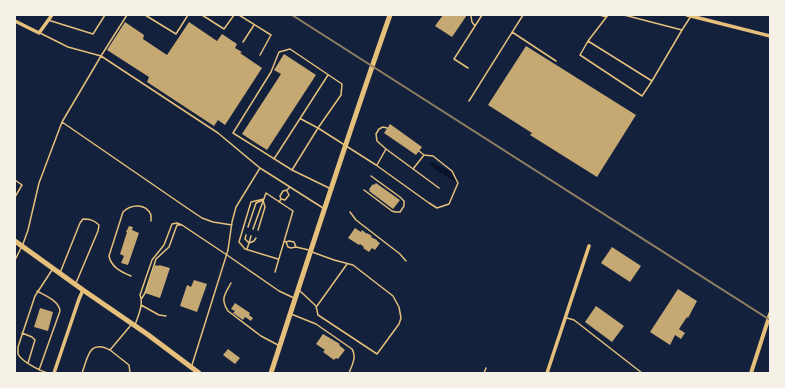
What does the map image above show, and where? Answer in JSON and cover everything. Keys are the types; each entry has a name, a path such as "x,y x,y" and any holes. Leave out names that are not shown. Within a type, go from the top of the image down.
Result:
{"main road":[{"path":"271,373 390,15"},
{"path":"15,241 199,373"}],"street":[{"path":"15,21 39,33 52,15"},
{"path":"687,15 702,17 770,36"},
{"path":"547,373 590,246"},
{"path":"54,373 83,290"},
{"path":"751,373 770,314"}],"lane":[{"path":"48,20 93,34 105,15"},
{"path":"15,260 28,230 39,183 62,122 101,56 128,15"},
{"path":"145,15 176,34 188,15"},
{"path":"202,15 224,29 234,15"},
{"path":"239,15 271,35 260,55"},
{"path":"468,68 454,59 482,15"},
{"path":"469,101 523,15"},
{"path":"600,15 606,18"},
{"path":"608,15 588,41 580,55 642,96 691,16"},
{"path":"624,15 682,30"},
{"path":"471,16 472,22 475,26"},
{"path":"243,42 254,24"},
{"path":"512,32 556,61"},
{"path":"39,33 68,47 101,56 218,134 260,168 325,209"},
{"path":"588,41 652,81"},
{"path":"292,170 318,128 341,95 342,84 290,49 279,52 271,72 233,133 274,160 292,170 331,189"},
{"path":"274,160 328,75"},
{"path":"300,119 346,145 437,208 449,204 458,183 452,171 433,156 424,155 419,151"},
{"path":"62,122 202,218 213,222 232,225"},
{"path":"387,128 382,127 379,129 376,134 378,141 386,149 439,188"},
{"path":"376,165 386,149"},
{"path":"413,169 424,155"},
{"path":"191,367 227,255 236,206 260,168"},
{"path":"364,190 392,211 400,212 404,206 404,202 400,197 371,176"},
{"path":"15,180 22,185 15,196"},
{"path":"279,202 283,191 290,187"},
{"path":"281,199 285,200 289,195 287,190"},
{"path":"253,228 266,193 293,211 285,242 274,272"},
{"path":"248,227 256,203 263,200"},
{"path":"258,230 266,207 263,200"},
{"path":"263,200 251,202 239,242 245,249 278,258"},
{"path":"130,276 118,270 110,261 109,256 123,212 132,206 143,207 148,210 151,215 151,221"},
{"path":"350,212 356,220 400,254 406,261"},
{"path":"60,273 80,223 83,219 90,219 96,222 99,225 98,231 75,284"},
{"path":"110,350 134,325 142,305 142,298 140,295 152,260 164,245 172,224 177,222 278,291 295,299"},
{"path":"142,298 156,258 169,248 177,225 182,225"},
{"path":"246,235 245,239 249,243"},
{"path":"247,249 251,236"},
{"path":"249,243 254,241 256,238"},
{"path":"285,242 294,242 296,247"},
{"path":"285,242 288,247 296,247 311,251 334,260 353,265 393,296 399,307 401,318 377,354 318,315 316,306 298,290"},
{"path":"316,306 347,264"},
{"path":"48,373 39,370 22,358 18,353 18,347 35,296 53,268"},
{"path":"231,283 223,300 228,311 261,336 280,346"},
{"path":"38,291 55,302 59,306 60,311 39,370"},
{"path":"142,305 159,315 166,316"},
{"path":"291,314 316,324 352,349 354,356 349,373"},
{"path":"566,318 574,320 642,373"},
{"path":"22,333 32,337 35,340 28,363"},
{"path":"82,373 89,353 94,348 103,346 129,365 130,373"},
{"path":"484,373 486,368"}],"water":[{"path":"431,162 452,173 459,181 454,181 434,169 430,163"}],"building":[{"path":"443,15 467,15 452,37 435,26"},
{"path":"125,22 144,35 143,39 167,55 189,22 217,41 222,34 237,44 235,48 242,52 240,53 262,68 225,125 218,120 214,126 147,82 149,77 107,50"},
{"path":"526,46 636,115 597,177 530,135 532,133 488,105"},
{"path":"284,54 316,75 267,150 242,134 281,74 274,70"},
{"path":"390,124 422,147 416,155 384,133"},
{"path":"376,183 400,200 393,209 369,191 373,184 374,185"},
{"path":"129,226 133,227 132,230 139,233 128,265 121,263 124,256 120,254"},
{"path":"355,228 372,236 371,237 380,243 375,250 372,248 369,252 360,244 359,245 348,238"},
{"path":"612,247 641,266 630,282 601,263"},
{"path":"155,265 170,268 160,298 145,293"},
{"path":"194,280 207,284 197,312 180,306 187,285 191,287"},
{"path":"678,289 697,301 688,318 687,317 679,329 685,333 681,339 675,335 670,345 650,332"},
{"path":"235,303 250,313 249,315 253,318 251,321 245,317 243,320 233,313 235,311 231,309"},
{"path":"596,306 624,326 612,342 585,322"},
{"path":"40,308 53,312 48,331 34,327"},
{"path":"323,334 340,344 339,345 345,350 338,359 336,358 334,360 323,352 325,350 316,344"},
{"path":"228,349 240,358 235,364 223,355"}],"railway":[{"path":"292,15 770,320"}]}
